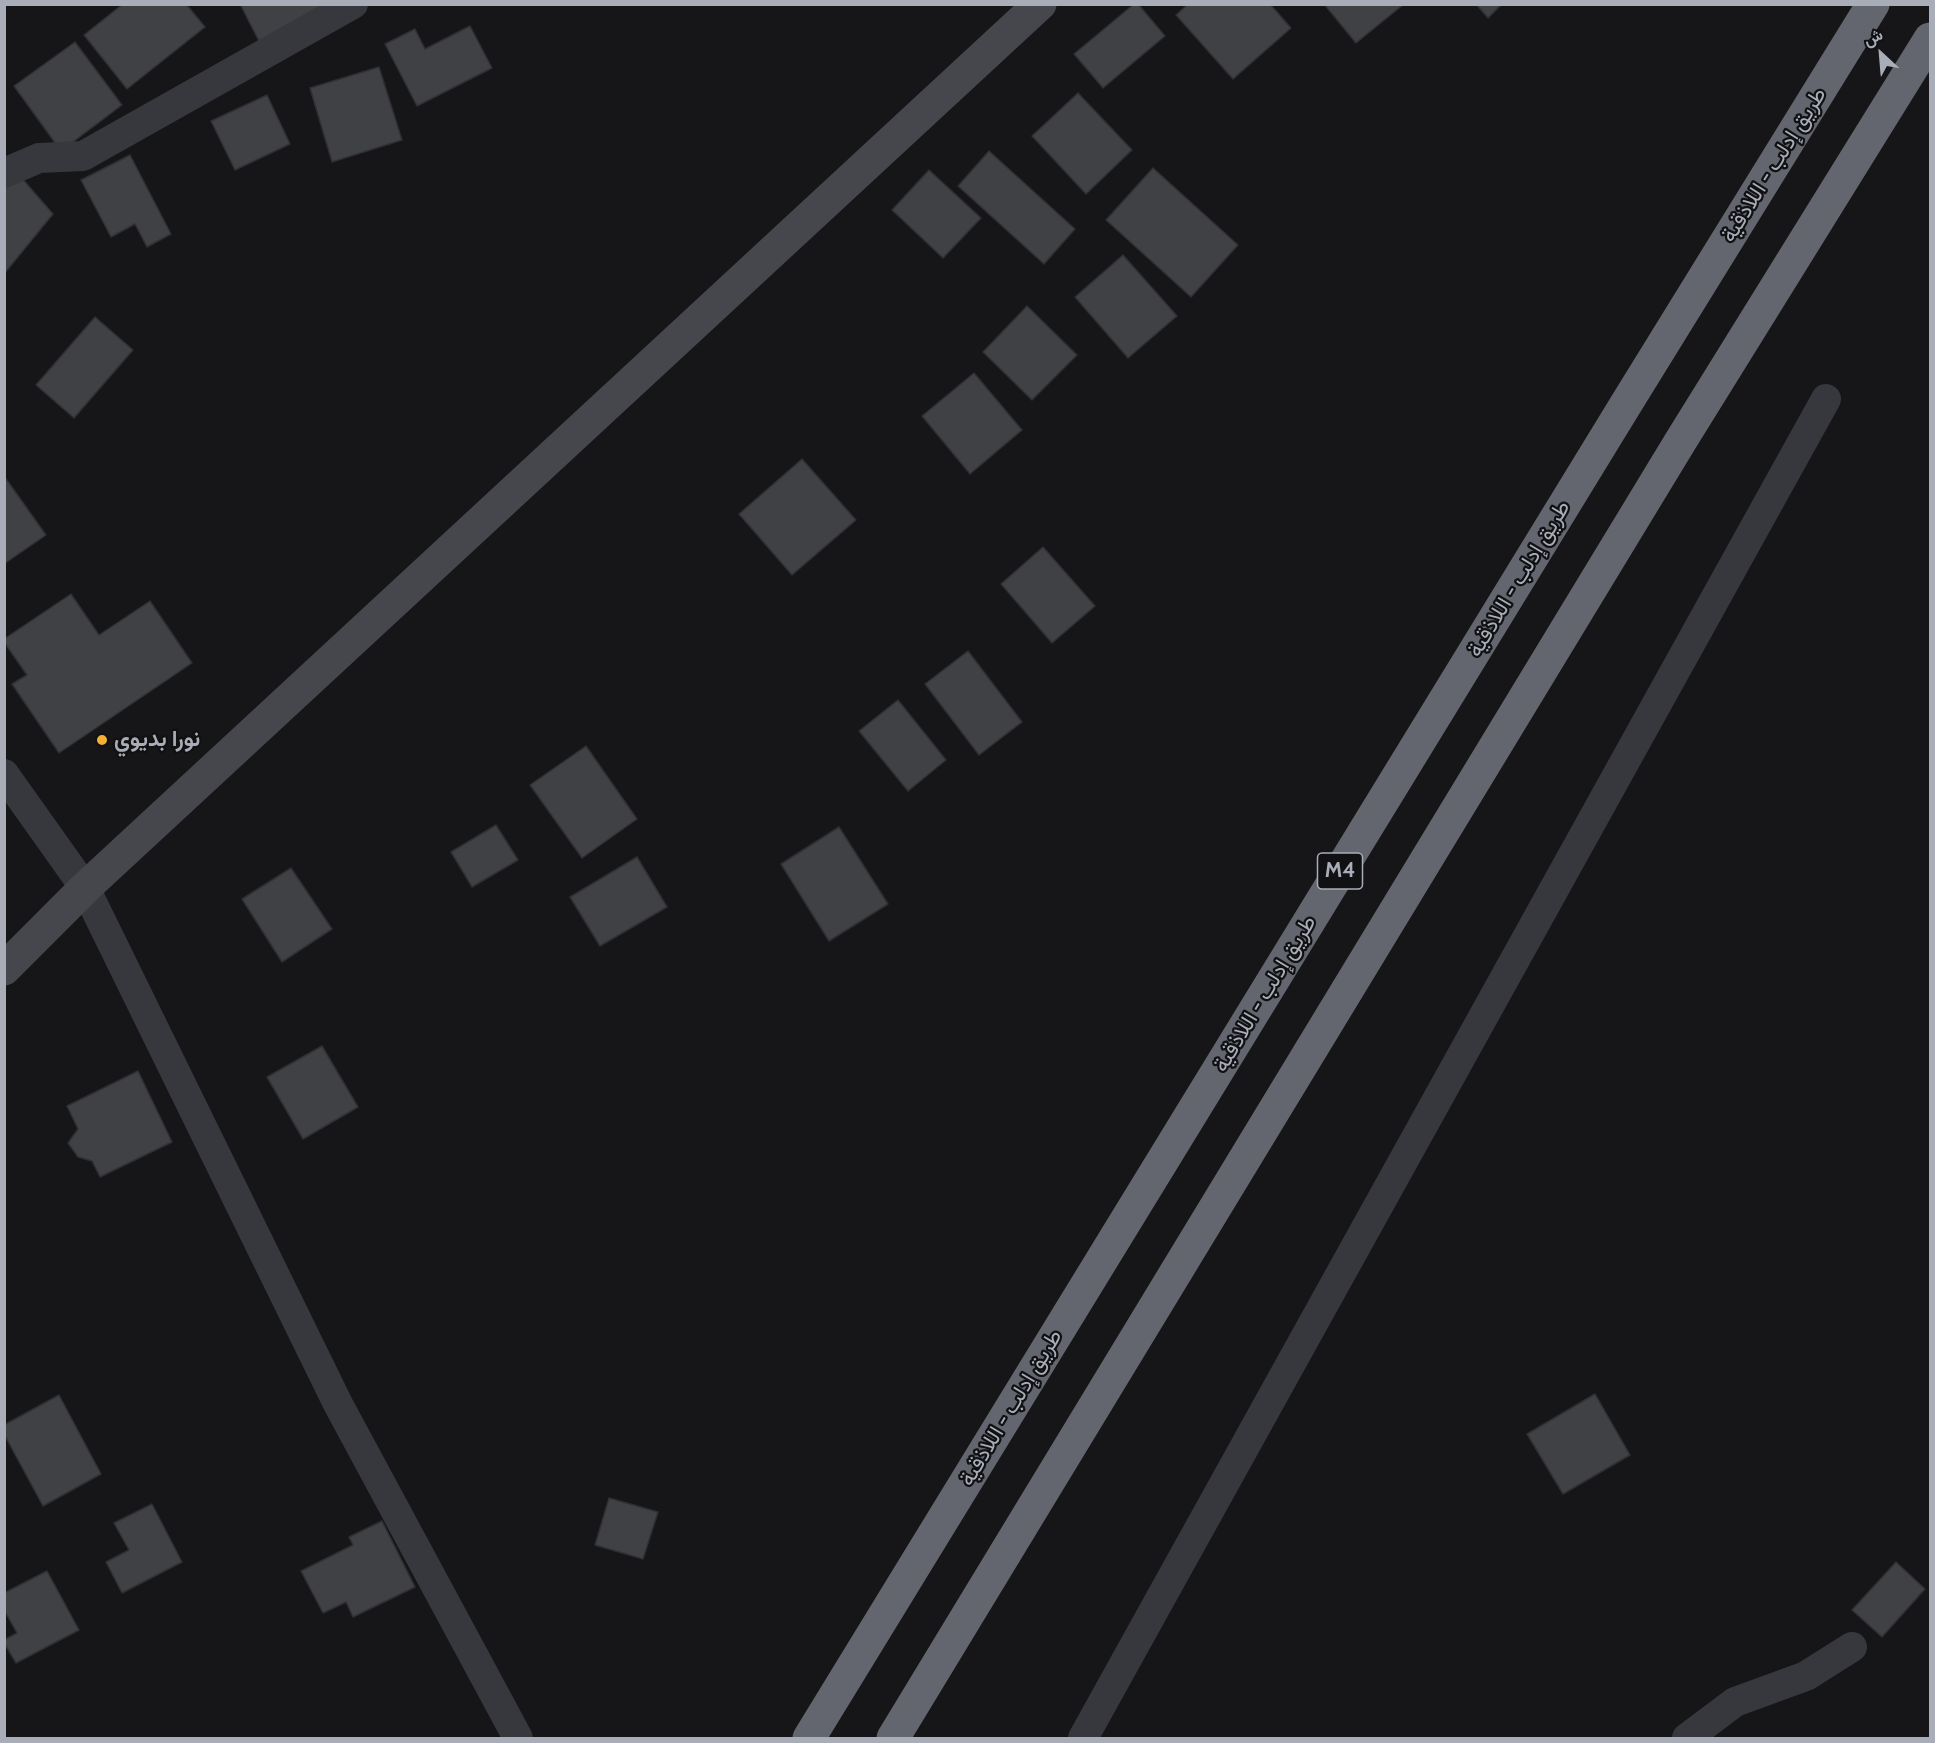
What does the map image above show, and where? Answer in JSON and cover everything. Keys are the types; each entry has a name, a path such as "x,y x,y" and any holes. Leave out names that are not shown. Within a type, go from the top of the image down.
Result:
{"highway":[{"name":"طريق إدلب - اللاذقية","path":"809,1738 1626,404 1874,4"},
{"path":"893,1738 1680,442 1930,39"}],"main road":[{"path":"4,969 86,888 1040,4"}],"street":[{"path":"4,173 39,158 83,156 353,4"},
{"path":"1083,1738 1826,399"},
{"path":"4,774 86,888 338,1404 518,1738"},
{"path":"1687,1738 1735,1702 1806,1676 1852,1647"}],"building":[{"path":"123,4 186,4 205,27 127,89 84,35"},
{"path":"240,4 331,4 261,45"},
{"path":"1134,4 1138,4 1165,36 1103,88 1074,54"},
{"path":"1188,4 1270,4 1291,28 1233,79 1176,15"},
{"path":"1324,4 1404,4 1356,43"},
{"path":"1476,4 1502,4 1488,18"},
{"path":"470,26 492,68 417,106 385,44 415,29 425,49"},
{"path":"75,42 122,105 61,151 14,86"},
{"path":"379,67 402,140 332,162 310,88"},
{"path":"1078,93 1132,150 1086,194 1032,136"},
{"path":"267,95 290,144 235,170 211,121"},
{"path":"989,151 1075,229 1044,264 958,186"},
{"path":"130,155 171,234 147,247 135,224 111,237 81,180"},
{"path":"1153,168 1238,245 1191,297 1106,220"},
{"path":"929,170 981,218 943,258 892,210"},
{"path":"20,176 53,214 4,274 4,185"},
{"path":"1123,255 1177,316 1128,358 1075,297"},
{"path":"1027,306 1077,355 1032,400 983,352"},
{"path":"95,317 133,350 74,418 36,385"},
{"path":"974,373 1022,430 970,474 922,416"},
{"path":"802,459 856,520 792,575 739,514"},
{"path":"4,476 46,535 4,564"},
{"path":"1043,547 1095,606 1052,643 1001,584"},
{"path":"71,594 99,635 150,601 192,663 59,753 12,684 27,675 4,639"},
{"path":"968,651 1022,722 979,755 925,684"},
{"path":"898,700 946,760 908,791 859,731"},
{"path":"586,746 637,819 582,858 530,785"},
{"path":"496,825 518,860 472,887 451,852"},
{"path":"839,827 888,904 829,941 781,864"},
{"path":"637,857 667,907 600,946 570,897"},
{"path":"291,868 332,929 282,962 242,899"},
{"path":"322,1046 358,1107 303,1139 267,1077"},
{"path":"138,1071 172,1142 100,1177 92,1161 78,1157 68,1143 78,1129 67,1106"},
{"path":"1595,1394 1630,1455 1563,1494 1527,1434"},
{"path":"59,1395 101,1474 43,1506 4,1434 4,1425"},
{"path":"609,1498 658,1512 643,1559 595,1545"},
{"path":"152,1504 182,1562 122,1593 106,1562 129,1550 114,1523"},
{"path":"382,1521 415,1587 353,1617 346,1602 323,1613 301,1571 353,1545 349,1537"},
{"path":"1896,1562 1925,1589 1882,1637 1852,1610"},
{"path":"47,1571 79,1630 16,1663 4,1643 4,1640 17,1633 4,1610 4,1593"}],"place":[{"name":"نورا بديوي","path":"102,740"}]}
